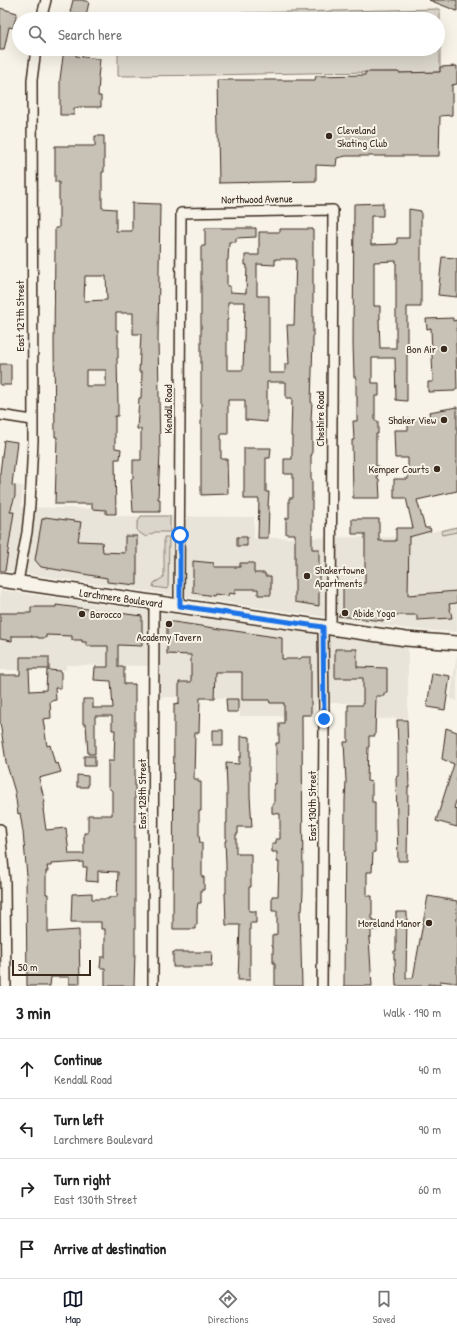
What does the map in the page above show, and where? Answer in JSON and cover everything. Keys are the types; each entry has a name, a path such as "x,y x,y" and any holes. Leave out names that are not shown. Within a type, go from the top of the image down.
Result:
{"main road":[{"name":"Larchmere Boulevard","path":"0,580 406,639 457,643"}],"street":[{"path":"43,12 46,0"},
{"name":"East 127th Street","path":"18,582 27,532 30,504 33,441 32,80 35,56"},
{"name":"Northwood Avenue","path":"181,213 333,210"},
{"name":"Cheshire Road","path":"327,628 333,210"},
{"name":"Kendall Road","path":"180,606 181,213"},
{"path":"0,415 32,420"},
{"name":"East 128th Street","path":"153,986 154,602"},
{"name":"East 130th Street","path":"322,986 324,726 327,628"},
{"path":"0,829 5,882 6,986"}],"shaded area":[{"path":"440,9 440,12 290,12"},
{"path":"118,56 440,56 440,72 118,76"},
{"path":"0,483 23,486 21,507 105,509 106,516 254,517 254,538 409,537 457,526 457,632 416,630 0,570"},
{"path":"141,516 170,516 170,532 155,532 146,537 137,531 137,524"},
{"path":"457,527 457,532 442,535 441,531"},
{"path":"164,537 169,537 168,589 153,587 154,583 164,577"},
{"path":"0,590 408,647 408,718 376,719 376,703 316,703 316,716 240,716 240,698 159,697 159,666 66,665 66,670 0,670"},
{"path":"457,654 457,701 450,699"}],"building":[{"path":"73,0 89,2 87,12 70,12"},
{"path":"429,0 457,0 457,11"},
{"path":"0,8 14,12 12,12 12,28 9,27 4,50 0,50"},
{"path":"63,56 100,59 98,96 101,96 101,107 78,107 74,108 74,115 60,115 60,79"},
{"name":"Cleveland Skating Club","path":"457,66 457,84 452,85 452,115 440,116 439,156 346,156 337,158 336,166 316,165 316,181 219,183 217,80 315,80 316,76 365,75 365,72 440,72 440,67"},
{"path":"95,136 104,136 102,208 116,209 116,231 132,231 132,203 160,204 158,339 160,453 158,499 160,499 160,512 133,512 131,479 133,479 133,460 141,460 141,429 137,429 139,398 141,398 142,372 139,372 141,334 133,334 133,313 116,313 116,330 118,330 118,416 115,416 115,448 121,449 120,459 115,459 116,514 106,514 106,510 92,509 92,504 55,504 57,437 55,437 54,343 55,228 59,228 59,182 55,182 55,146 95,146","holes":["85,276 106,276 107,300 84,301","86,370 106,370 106,386 86,386"]},
{"path":"383,203 383,216 371,216 371,245 397,244 397,238 409,238 409,209 421,211 421,307 407,307 407,401 396,400 395,358 372,358 372,383 379,383 379,396 375,396 375,421 378,421 378,434 376,434 376,466 378,466 377,479 379,479 380,498 353,498 352,440 354,440 353,421 357,421 357,396 356,377 354,377 353,344 354,204","holes":["396,261 396,348 380,348 380,306 374,306 374,262"]},
{"path":"205,228 256,228 256,237 236,238 236,242 229,242 227,286 230,286 230,292 246,293 247,265 245,265 245,255 259,255 259,232 280,232 280,229 313,229 313,340 311,402 312,549 319,549 319,606 295,602 295,534 286,534 286,518 289,518 289,498 293,498 293,474 284,474 284,459 292,459 292,398 286,398 286,382 267,382 267,422 245,420 245,400 228,400 228,434 221,434 221,459 227,459 228,494 201,495 201,246 205,246","holes":["275,259 296,259 294,325 287,325 289,364 285,364 285,373 269,373 269,296 257,296 257,264 275,265","228,302 245,302 243,370 227,370"]},
{"path":"442,257 457,258 457,297 438,295"},
{"name":"Bon Air","path":"453,318 453,321 457,320 457,389 455,389 455,391 428,392 428,382 433,382 431,328 427,329 426,319"},
{"path":"0,364 11,364 11,385 0,385"},
{"path":"457,407 457,491 417,500 425,528 430,528 431,531 409,537 408,595 457,591 457,603 449,604 452,618 417,620 417,615 383,615 383,621 338,616 343,611 343,583 365,583 365,534 352,534 352,519 379,519 379,541 396,541 396,528 413,528 406,498 394,498 394,479 408,479 408,458 395,458 394,430 408,430 408,419 430,417 429,412"},
{"path":"4,440 17,442 12,485 15,486 15,496 10,512 14,512 5,571 0,571 0,473"},
{"path":"244,448 271,448 270,458 266,458 266,492 269,492 268,538 258,538 259,499 244,499"},
{"path":"45,517 81,522 78,541 102,542 103,552 125,553 125,536 137,536 137,585 107,582 107,578 41,567 35,560 42,519"},
{"path":"237,537 247,537 247,546 237,546"},
{"path":"193,561 214,563 214,567 240,567 240,563 254,563 254,573 265,573 265,576 271,576 271,595 258,595 258,589 235,589 235,594 229,593 228,596 193,593"},
{"path":"56,605 142,616 142,646 118,645 118,667 124,667 124,684 135,684 134,986 105,986 105,968 100,968 101,957 105,957 105,929 101,929 101,922 71,922 72,894 92,893 92,899 109,899 109,897 117,897 118,872 98,871 98,882 86,881 87,867 83,867 83,862 51,864 51,866 47,866 48,871 46,871 46,894 48,894 48,932 79,930 80,984 69,984 69,977 51,977 50,986 27,986 27,876 23,832 20,813 18,814 15,792 6,762 0,722 0,675 20,675 20,657 49,657 49,669 29,669 30,691 46,690 47,670 61,671 61,688 55,688 56,700 50,701 51,718 43,719 47,746 50,745 55,764 58,763 61,772 39,778 45,803 43,803 43,809 46,830 66,828 69,854 84,854 84,833 88,833 88,815 112,815 112,791 108,787 108,761 114,761 115,730 112,730 112,716 95,716 95,754 88,754 86,724 83,724 83,699 93,699 93,708 113,708 111,681 94,680 95,667 108,667 108,646 86,646 86,642 82,642 82,640 72,640 72,636 46,635 46,638 38,638 32,636 12,636 12,641 0,639 0,613 31,613 31,607 56,607"},
{"path":"167,621 282,638 282,659 300,659 302,657 311,657 311,715 302,715 303,891 302,911 300,911 302,986 275,986 275,963 273,963 272,936 277,934 277,911 272,911 272,896 278,896 279,862 277,862 277,852 272,852 272,843 276,843 276,839 280,839 280,814 272,813 272,804 274,804 274,784 276,784 276,743 279,743 279,723 284,723 284,703 270,703 269,700 242,700 242,672 215,672 214,698 200,698 199,733 195,733 194,779 198,779 198,782 201,782 199,835 200,843 202,843 202,877 204,877 204,890 201,890 201,903 198,903 197,925 195,925 195,929 173,929 174,704 179,703 179,682 191,682 191,655 167,654"},
{"path":"335,649 357,649 357,667 387,668 387,693 384,693 384,696 376,696 375,736 369,736 368,747 367,781 372,782 372,802 375,802 375,852 373,852 372,872 367,872 367,896 372,896 372,919 377,921 377,930 371,930 371,938 369,938 372,986 344,986 346,781 344,742 348,742 348,705 363,705 363,678 335,678"},
{"path":"432,673 450,676 445,710 427,707"},
{"path":"226,699 238,699 238,712 227,712"},
{"path":"397,720 407,720 409,787 407,861 398,861 396,777 398,776"},
{"path":"446,728 457,732 457,798 454,808 457,809 457,827 436,821 454,764 442,759"},
{"path":"213,730 223,730 223,745 213,745"},
{"path":"241,736 250,737 250,796 252,827 238,827 238,834 236,834 236,853 251,854 249,911 256,911 256,923 250,923 250,980 238,980 240,925 226,925 226,763 239,764 239,757 241,757"},
{"path":"84,756 95,756 95,766 84,766"},
{"path":"77,775 88,776 88,787 77,787"},
{"path":"428,896 457,901 457,983 440,981 440,985 428,984 428,986 396,986 394,951 396,951 396,912 407,912 406,978 413,978"},
{"path":"173,952 213,952 212,967 173,967"}],"place":[{"name":"Cleveland Skating Club","path":"329,136"},
{"name":"Bon Air","path":"444,349"},
{"name":"Shaker View","path":"444,420"},
{"name":"Kemper Courts","path":"437,469"},
{"name":"Shakertowne Apartments","path":"307,576"},
{"name":"Abide Yoga","path":"345,613"},
{"name":"Barocco","path":"82,614"},
{"name":"Academy Tavern","path":"169,624"},
{"name":"Moreland Manor","path":"429,923"}],"route":[{"path":"180,535 180,606 323,627 324,719"}]}
